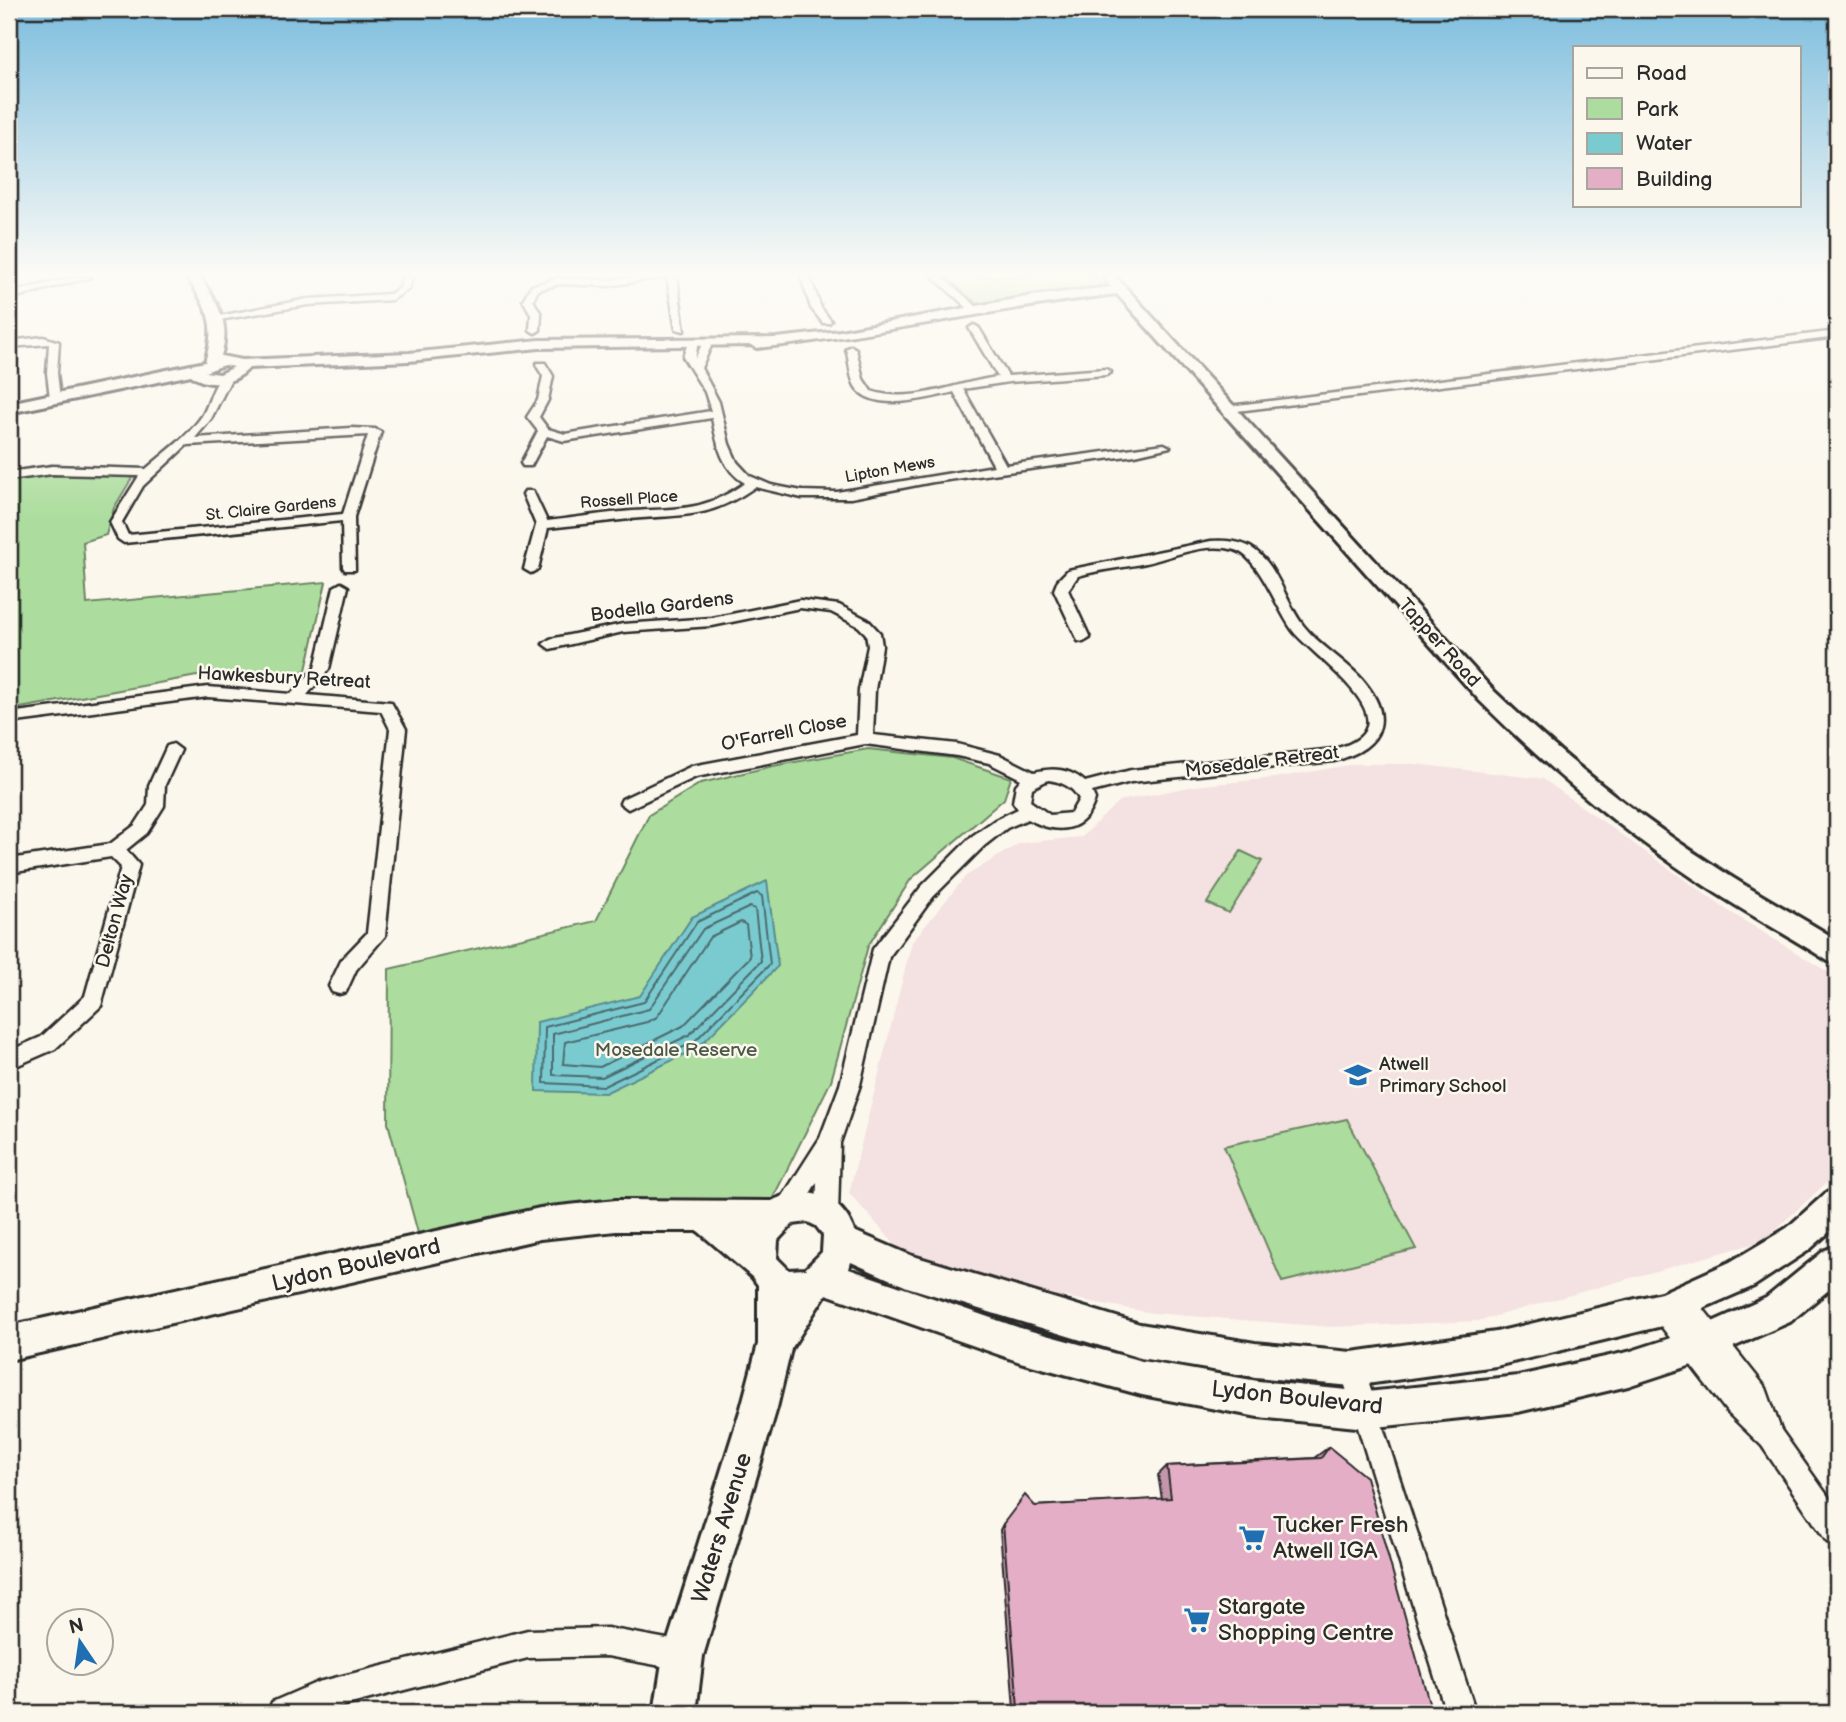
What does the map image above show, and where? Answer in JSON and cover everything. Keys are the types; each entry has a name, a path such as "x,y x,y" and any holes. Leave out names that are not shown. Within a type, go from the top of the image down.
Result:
{"street":[{"path":"53,357 55,398"},
{"path":"221,357 221,369"},
{"path":"9,408 175,375 310,360 397,357"},
{"path":"688,357 696,368"},
{"path":"697,357 697,374 710,393 727,458 739,473 753,483"},
{"path":"854,357 857,382 864,392 887,398 918,396 977,383 1106,373"},
{"path":"992,357 1005,380"},
{"name":"Tapper Road","path":"1182,357 1477,686 1536,745 1587,790 1645,833 1707,875 1833,949"},
{"path":"1229,409 1648,357"},
{"path":"541,365 548,376 543,400 533,417 544,431 564,438 715,414"},
{"name":"St. Claire Gardens","path":"183,442 230,443 350,431 375,432 348,517 124,538 116,522 128,496 211,410 221,369"},
{"path":"957,388 1001,467"},
{"path":"527,463 544,431"},
{"name":"Lipton Mews","path":"753,483 824,496 865,492 906,482 1001,467 1036,462 1084,461 1164,447"},
{"path":"9,475 52,470 149,473"},
{"name":"Rossell Place","path":"542,525 633,514 689,513 730,499 753,483"},
{"path":"529,494 542,525 531,569"},
{"path":"348,517 349,567"},
{"name":"Mosedale Retreat","path":"1083,638 1061,590 1063,583 1073,573 1208,544 1236,546 1249,551 1267,571 1280,602 1301,631 1359,683 1372,705 1374,726 1361,746 1335,755 1131,776 1083,789"},
{"path":"295,699 321,669 341,587"},
{"name":"Bodella Gardens","path":"550,644 623,628 712,622 800,604 834,608 863,623 873,634 875,646 867,690 865,738"},
{"name":"Hawkesbury Retreat","path":"9,718 208,692 386,706 398,729 376,936 349,965 339,986"},
{"name":"O'Farrell Close","path":"628,803 692,772 865,738 957,750 994,759 1033,778"},
{"path":"115,850 141,829 156,806 157,785 173,750"},
{"path":"1048,774 1063,776 1083,789 1087,799 1086,807 1071,820 1053,823 1041,820 1027,812 1021,802 1020,793 1024,785 1033,778 1048,774"},
{"path":"768,1272 760,1251 763,1236 771,1222 783,1213 829,1143 850,1085 880,954 927,892 978,841 1001,824 1027,812"},
{"name":"Delton Way","path":"9,866 115,850 130,864 94,1000 48,1043 9,1060"},
{"path":"818,1281 836,1264 829,1143"},
{"name":"Lydon Boulevard","path":"9,1343 394,1258 497,1231 561,1220 633,1213 706,1218 783,1213 808,1207 834,1228 907,1271 1140,1341 1255,1360 1352,1369 1496,1349 1672,1305 1742,1274 1798,1239 1837,1204"},
{"name":"Lydon Boulevard","path":"706,1218 768,1272 792,1288 818,1281 1020,1345 1142,1378 1258,1399 1367,1410 1518,1394 1628,1369 1702,1344 1778,1310 1837,1262"},
{"name":"Waters Avenue","path":"675,1713 683,1656 759,1408 775,1344 768,1272"},
{"name":"Waters Avenue","path":"775,1344 818,1281"},
{"path":"1672,1305 1702,1344 1736,1404 1772,1437 1837,1532"},
{"path":"1352,1369 1461,1713"},
{"path":"283,1713 318,1697 528,1644 607,1642 683,1656"}],"shaded area":[{"name":"Atwell Primary School","path":"1355,764 1414,764 1543,779 1727,910 1837,978 1835,1175 1763,1241 1478,1321 1332,1327 1153,1313 999,1285 902,1252 849,1193 912,942 966,876 1020,843 1082,837 1119,801 1195,786 1275,778"}],"green space":[{"path":"65,472 132,478 114,508 106,535 83,542 87,604 326,582 306,670 282,680 197,676 9,710 9,478"},
{"name":"Mosedale Reserve","path":"868,749 952,758 1011,778 1004,799 911,879 868,946 831,1081 772,1200 608,1204 418,1233 388,1123 389,969 596,921 649,815 701,783 773,766"},
{"path":"1241,851 1262,861 1229,913 1207,903"},
{"path":"1347,1119 1416,1249 1282,1282 1224,1146"}],"water":[{"path":"767,881 778,966 698,1048 605,1093 536,1091 537,1022 640,996 692,917"}],"building":[{"name":"Stargate Shopping Centre","path":"1329,1447 1366,1477 1432,1713 1024,1713 1018,1708 1003,1524 1025,1495 1035,1506 1171,1498 1167,1466 1321,1458"}],"place":[{"name":"Atwell Primary School","path":"1358,1075"},
{"name":"Tucker Fresh Atwell IGA","path":"1252,1538"},
{"name":"Stargate Shopping Centre","path":"1197,1620"}]}
